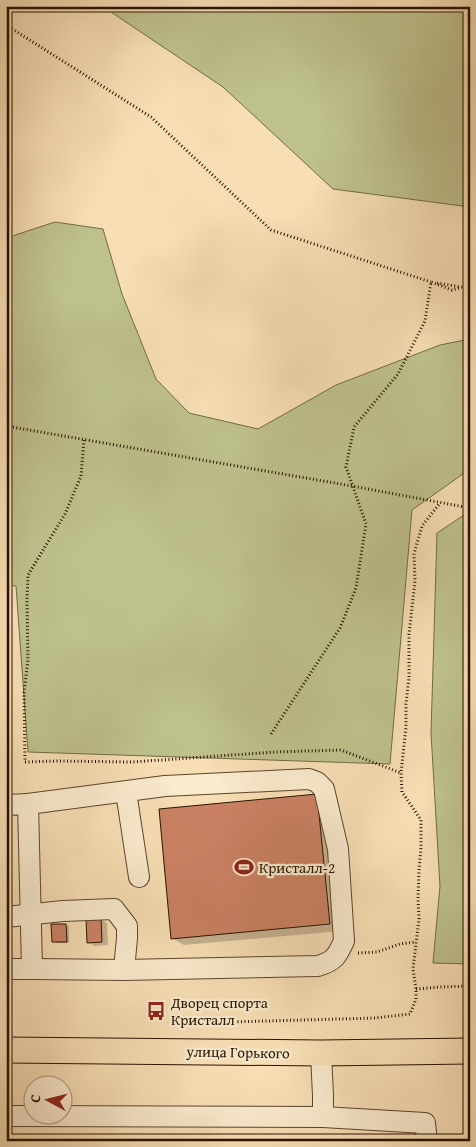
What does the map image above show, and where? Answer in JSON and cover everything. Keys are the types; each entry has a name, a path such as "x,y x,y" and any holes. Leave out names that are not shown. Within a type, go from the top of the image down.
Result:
{"main road":[{"name":"улица Горького","path":"6,1050 320,1053 470,1051"}],"lane":[{"path":"6,805 28,804 165,786 309,780 317,782 324,789 338,849 344,941 338,954 329,963 318,966 124,970 32,969 7,975"},
{"path":"126,792 139,877"},
{"path":"28,804 32,969"},
{"path":"6,917 64,911 114,909 127,926 128,938 124,970"},
{"path":"320,1053 324,1117"},
{"path":"6,1116 324,1117 425,1122 427,1141"}],"path":[{"path":"6,26 151,117 271,230 452,290 470,287"},
{"path":"431,282 470,287"},
{"path":"271,734 340,628 356,588 366,524 346,467 354,427 398,374 425,321 431,282"},
{"path":"6,426 470,508"},
{"path":"84,440 81,476 65,514 28,575 28,660 24,693 25,762 58,760 132,762 341,750 401,773"},
{"path":"171,1022 375,1018 410,1014 416,999 413,969 419,920 421,820 402,792 401,773 409,677 408,654 415,581 414,554 422,526 440,503"},
{"path":"338,954 377,952 400,944 416,942"},
{"path":"6,1006 7,975"},
{"path":"416,989 441,986 470,986"}],"green space":[{"path":"102,6 470,6 470,207 333,189 223,87"},
{"path":"55,222 103,229 122,294 156,379 189,413 258,429 336,385 440,345 470,339 470,469 412,510 390,764 28,752 16,586 6,585 6,238"},
{"path":"470,511 470,964 433,963 440,886 431,733 437,533"}],"building":[{"name":"Кристалл-2","path":"317,794 330,924 171,939 159,809"},
{"path":"101,918 102,942 87,943 86,919"},
{"path":"51,924 66,924 67,942 52,942"}],"place":[{"name":"Кристалл-2","path":"244,867"},
{"name":"Дворец спорта Кристалл","path":"156,1011"}]}
